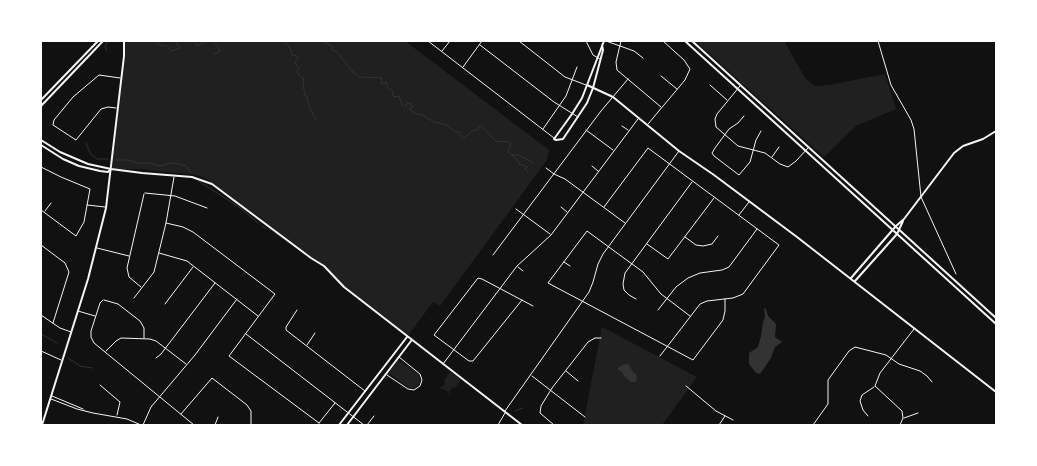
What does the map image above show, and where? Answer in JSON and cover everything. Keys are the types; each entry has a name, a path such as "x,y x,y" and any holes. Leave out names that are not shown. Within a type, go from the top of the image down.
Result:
{"main road":[{"path":"41,100 98,41"},
{"path":"41,106 102,41"},
{"path":"42,425 78,311 106,208 124,56 124,41"},
{"path":"685,41 996,324"},
{"path":"692,41 996,318"},
{"path":"554,139 572,114 587,85 596,58 604,42"},
{"path":"554,139 562,139 578,118 593,88 604,42"},
{"path":"587,85 613,97 679,151 855,281 996,392"},
{"path":"851,278 904,219 954,152 996,131"},
{"path":"41,140 65,155 88,164 111,169 200,178 222,190 324,266 344,287 522,425"},
{"path":"41,146 63,159 86,168 108,172 111,169"},
{"path":"63,159 65,155"},
{"path":"855,281 897,234 904,219"},
{"path":"339,425 407,337"},
{"path":"347,425 411,340"},
{"path":"393,356 398,358"},
{"path":"384,368 388,370"}],"street":[{"path":"428,41 554,139"},
{"path":"442,52 450,41"},
{"path":"462,68 482,41"},
{"path":"519,41 564,76 587,85"},
{"path":"586,41 592,54 596,58 601,59"},
{"path":"621,41 616,67 662,108"},
{"path":"648,125 687,77 690,69 663,41"},
{"path":"878,41 891,85 912,120 921,197 956,274"},
{"path":"604,42 634,51 643,58"},
{"path":"480,45 578,118"},
{"path":"542,130 566,96 577,67"},
{"path":"117,108 106,107 100,110 76,140 52,124 73,97 98,74 120,78"},
{"path":"661,76 677,90"},
{"path":"493,255 586,130 628,79"},
{"path":"710,85 728,100"},
{"path":"740,86 718,114 714,123 716,127 738,146 763,153 788,167 808,148"},
{"path":"744,116 725,135 712,153 739,175 750,162 756,138 761,131"},
{"path":"442,364 518,266 551,235 639,118"},
{"path":"622,126 629,130"},
{"path":"586,130 614,151"},
{"path":"771,157 779,147"},
{"path":"604,207 648,148 779,246 744,294 702,303 660,356"},
{"path":"498,425 592,286 598,262 608,246 679,151"},
{"path":"592,166 598,171"},
{"path":"41,167 64,179 90,188 84,224 76,236 41,210"},
{"path":"546,168 564,178 626,223"},
{"path":"134,298 154,272 166,223 174,176"},
{"path":"636,299 627,294 623,286 624,274 693,181"},
{"path":"142,288 127,274 127,268 143,193 170,196 191,201 207,208"},
{"path":"646,244 668,259 714,197"},
{"path":"739,215 749,202"},
{"path":"44,212 51,203"},
{"path":"87,205 106,208"},
{"path":"561,208 568,212"},
{"path":"516,209 551,235"},
{"path":"166,223 194,232 275,294 229,356 319,424 335,403"},
{"path":"658,310 678,285 690,276 727,268 758,229"},
{"path":"690,316 658,291 646,274 587,231 548,284 693,360 723,320 725,299"},
{"path":"684,237 696,245 703,246 712,244 718,236"},
{"path":"41,245 65,263 69,272 53,323"},
{"path":"96,248 130,256"},
{"path":"159,253 183,259 259,316"},
{"path":"564,261 570,266"},
{"path":"165,304 194,266"},
{"path":"518,266 524,271"},
{"path":"522,300 473,362 434,336 478,278 522,300 532,306"},
{"path":"156,358 215,283"},
{"path":"102,296 103,300"},
{"path":"51,397 79,406 83,410 117,416 142,425 154,404 237,299"},
{"path":"103,300 117,304 140,321 144,328 144,338"},
{"path":"103,300 100,303 91,331 91,338 94,344 194,425"},
{"path":"298,310 285,329 366,392"},
{"path":"78,311 96,316"},
{"path":"41,315 62,329 71,332"},
{"path":"868,416 863,410 860,401 862,395 875,386 880,373 915,328"},
{"path":"306,346 315,333"},
{"path":"246,334 364,425"},
{"path":"105,352 121,338 144,338 153,340 186,365"},
{"path":"554,425 538,412 550,391 588,342 595,338 601,338"},
{"path":"813,425 828,404 828,380 849,351 855,347 886,355 898,364 920,371 932,382"},
{"path":"41,351 62,361"},
{"path":"386,374 406,389 412,390 418,387 422,380 420,374 398,358"},
{"path":"565,371 578,381"},
{"path":"531,376 585,417"},
{"path":"181,414 212,378 248,405 251,411 251,425"},
{"path":"100,385 120,402 117,416"},
{"path":"686,386 701,400 733,420"},
{"path":"875,386 902,411 903,418 900,425"},
{"path":"903,418 918,413"},
{"path":"367,425 374,416"},
{"path":"719,425 725,416"},
{"path":"215,425 218,417"}],"shaded area":[{"path":"123,41 405,41 549,150 547,160 440,306 433,302 407,337 342,285 321,263 282,238 205,178 196,175 139,169 111,169 124,53"},
{"path":"695,41 784,41 806,79 815,86 885,74 896,109 856,126 824,157"},
{"path":"764,308 768,316 776,324 775,337 782,342 775,347 771,358 760,374 756,373 749,364 749,353 758,347 765,317"},
{"path":"602,327 697,377 662,425 583,425"},
{"path":"398,360 420,376 420,382 416,388 409,388 389,373"},
{"path":"626,364 636,374 636,382 631,382 617,369"},
{"path":"449,373 459,378 460,381 449,392 451,394 449,396 449,393 439,388 444,385 444,380"}],"waterway":[{"path":"107,51 105,46 107,42 118,41"},
{"path":"155,41 160,45 167,46 172,51 179,48 176,41"},
{"path":"194,41 197,46 206,41"},
{"path":"208,41 220,41"},
{"path":"284,41 290,48 292,55 297,56 298,59 295,63 299,69 297,71 298,74 304,79 302,80 304,82 303,88 306,92 304,95 308,98 309,107 316,120"},
{"path":"322,41 332,46 332,50 337,52 353,72 360,77 382,78 381,83 386,82 388,88 393,91 394,97 399,96 402,105 406,107 407,103 411,104 413,107 409,109 416,114 423,115 434,122 447,125 455,132 459,132 463,139 472,131 482,126 495,141 509,142 511,144 508,152 512,155 518,155 534,163"},
{"path":"214,53 216,54 220,51 215,42"},
{"path":"86,143 90,153 97,159 108,159"},
{"path":"512,155 519,164 528,167 525,169 528,172"},
{"path":"116,160 128,160 160,166 171,163 179,164 186,166 191,172"},
{"path":"198,181 239,207 258,223"},
{"path":"262,226 266,229"},
{"path":"41,334 57,343"},
{"path":"68,358 80,366 92,368"},
{"path":"515,411 523,408"}]}
